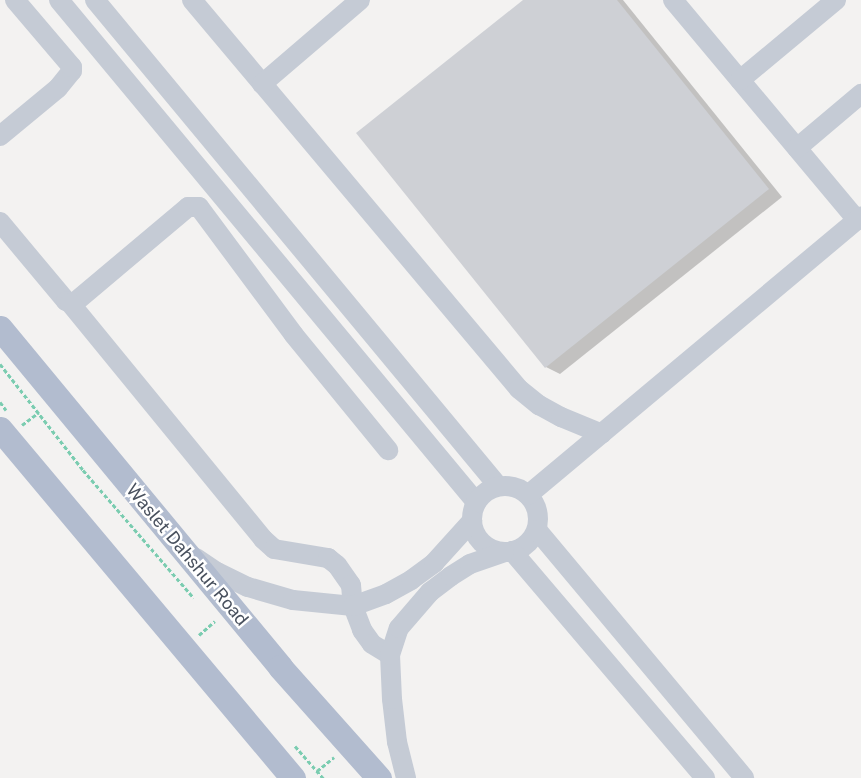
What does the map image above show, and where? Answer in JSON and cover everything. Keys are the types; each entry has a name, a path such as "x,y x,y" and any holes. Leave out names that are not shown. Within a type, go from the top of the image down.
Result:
{"main road":[{"name":"Waslet Dahshur Road","path":"0,328 280,667 379,778"},
{"path":"10,428 293,778"}],"street":[{"path":"0,136 58,88 72,71 72,67 14,0"},
{"path":"59,0 474,512 479,539 486,546 508,552 638,698 706,778"},
{"path":"95,0 498,486"},
{"path":"192,0 519,389 539,405 561,417 602,434"},
{"path":"262,84 360,0"},
{"path":"528,495 859,218 797,148 673,0"},
{"path":"740,80 836,0"},
{"path":"797,148 861,94"},
{"path":"70,304 80,299 188,207 198,207 294,335 388,450"},
{"path":"0,222 70,304 263,539 279,551 328,558 337,565 350,586 353,606 362,630 368,639 390,655"},
{"path":"183,550 217,572 248,587 293,600 353,606 386,594 411,580 434,563 474,512 489,489 498,486 509,486 520,489 528,495 538,511 537,530 527,544 470,564 430,592 399,628 390,655 397,742 406,778"},
{"path":"537,530 744,778"},
{"path":"638,698 661,679"}],"path":[{"path":"10,428 39,412"},
{"path":"199,635 215,621"},
{"path":"317,772 334,757"}],"building":[{"path":"523,0 617,0 769,189 545,368 356,133"}]}
